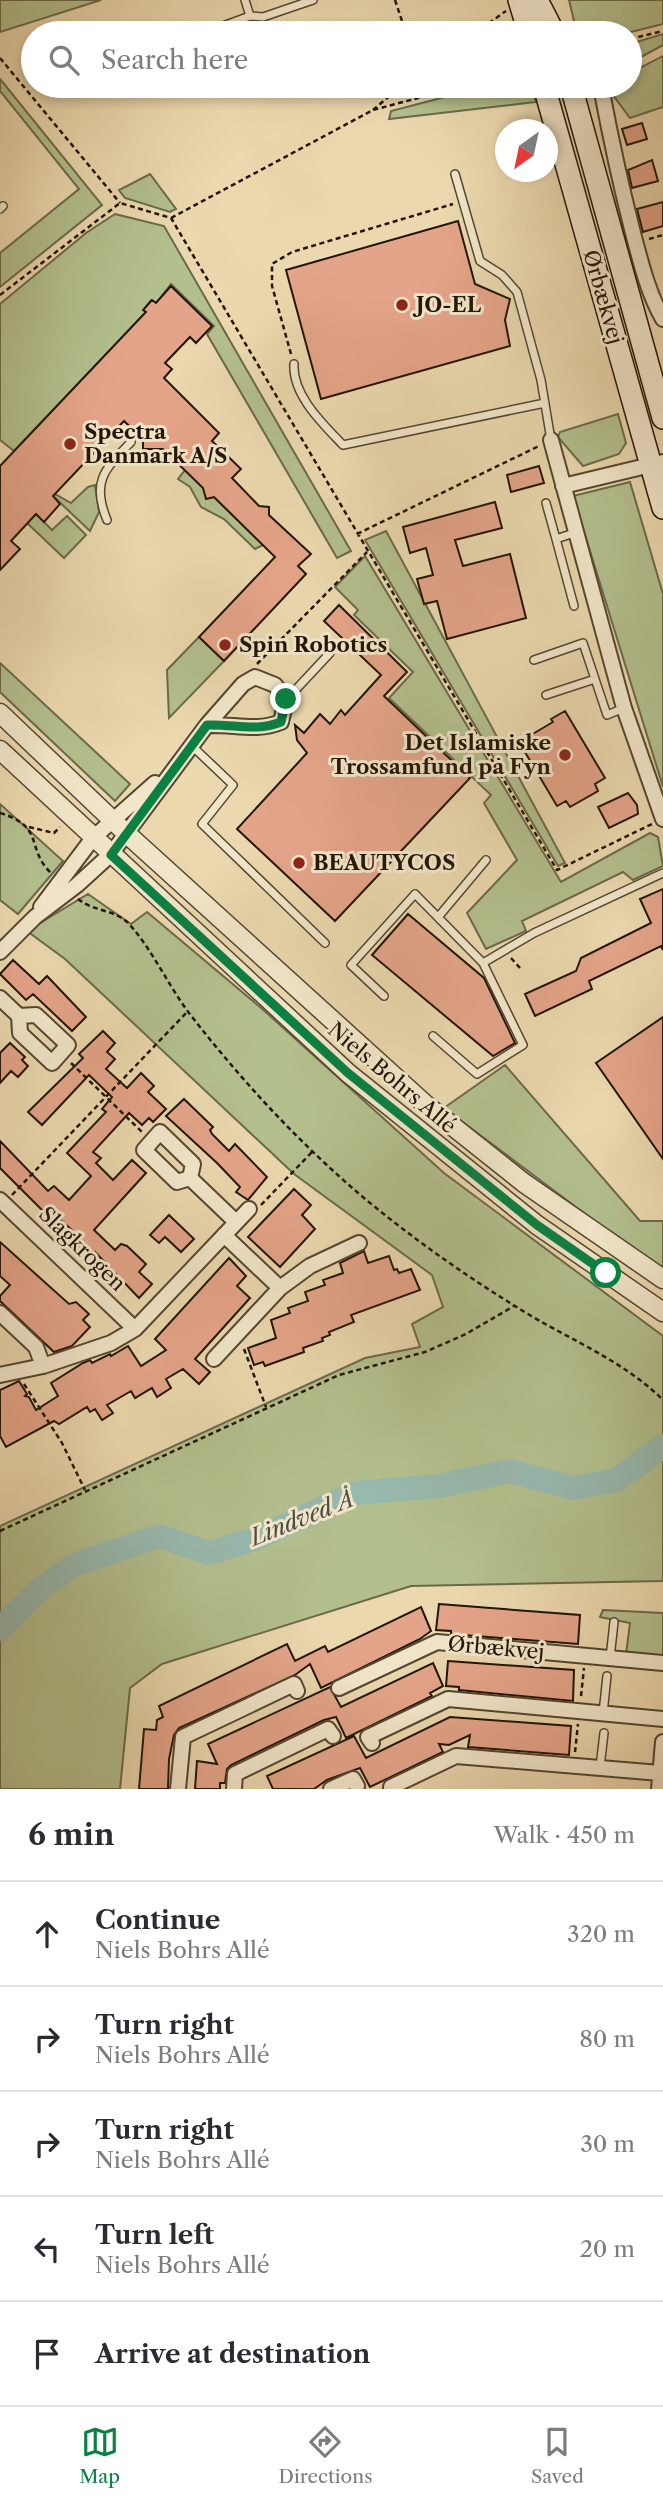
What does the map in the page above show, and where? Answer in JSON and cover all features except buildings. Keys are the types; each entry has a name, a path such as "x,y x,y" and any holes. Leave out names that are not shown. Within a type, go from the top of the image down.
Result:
{"main road":[{"path":"549,0 553,21"},
{"path":"525,1 544,21"},
{"path":"525,1 528,21"},
{"name":"Ørbækvej","path":"548,98 657,464 663,508"},
{"name":"Ørbækvej","path":"574,98 663,418"}],"street":[{"path":"603,98 615,165 636,243 653,302 663,319"},
{"path":"551,440 574,533 624,708 663,819"},
{"path":"563,486 657,464"},
{"path":"0,952 111,837 174,765 207,725 243,684 256,677 275,685 286,699 281,722 261,730 238,724 207,725"},
{"name":"Niels Bohrs Allé","path":"0,713 111,837 348,1073 537,1225 663,1312"},
{"name":"Niels Bohrs Allé","path":"0,747 240,937 426,1105 524,1183 663,1279"},
{"path":"64,886 111,837"},
{"path":"0,998 19,1016 20,1033 52,1063 68,1045 36,1015 19,1016"},
{"path":"160,1132 192,1164 190,1178 177,1182 144,1150 160,1132"},
{"path":"190,1178 236,1222"},
{"name":"Slagkrogen","path":"2,1202 135,1329"},
{"path":"0,1375 43,1366 111,1343 135,1329 249,1209"},
{"path":"224,1235 280,1287"},
{"path":"214,1359 238,1344 280,1287 310,1266 359,1243"},
{"path":"0,1313 36,1347 43,1366"},
{"name":"Ørbækvej","path":"339,1688 437,1643 663,1663"},
{"path":"178,1789 183,1737 294,1684 297,1691"},
{"path":"372,1743 368,1737 448,1699 663,1719"},
{"path":"234,1789 235,1774 328,1729 333,1737"},
{"path":"659,1789 663,1742"},
{"path":"393,1789 391,1787 456,1756 660,1773"},
{"path":"331,1789 352,1779 357,1786"}],"lane":[{"path":"245,0 250,16"},
{"path":"236,21 250,16 263,17 313,0"},
{"path":"455,174 480,261 502,275 517,292 545,402 551,440"},
{"path":"294,364 294,371 311,411 343,445 545,402"},
{"path":"107,520 100,496 103,471 131,442"},
{"path":"545,503 574,606"},
{"path":"556,539 574,533"},
{"path":"534,660 583,643 607,715 624,708"},
{"path":"286,699 330,653"},
{"path":"546,695 595,679"},
{"path":"191,745 233,785 202,824 326,943"},
{"path":"439,916 486,860"},
{"path":"483,962 534,933 663,873"},
{"path":"384,996 351,965 415,894 483,962 523,1045 477,1074 433,1036"},
{"path":"610,1658 614,1622"},
{"path":"603,1714 607,1676"},
{"path":"600,1768 604,1733"}],"path":[{"path":"395,0 402,21"},
{"path":"494,21 525,1"},
{"path":"642,36 663,31"},
{"path":"0,58 21,83"},
{"path":"33,98 120,203 171,218 366,552 557,870 663,819"},
{"path":"171,218 373,110 387,98"},
{"path":"373,110 418,98"},
{"path":"294,364 272,285 272,264 292,252 463,201"},
{"path":"0,295 120,203"},
{"path":"357,534 551,440"},
{"path":"243,684 241,680 366,552"},
{"path":"0,813 16,818 29,827 54,833 66,821"},
{"path":"29,827 44,867 88,906 115,913 129,924 188,1012 246,1082 312,1152 365,1199 514,1306 625,1370 663,1400"},
{"path":"2,1202 107,1099 188,1012"},
{"path":"61,1054 152,1141"},
{"path":"249,1209 256,1210 312,1152"},
{"path":"0,1531 265,1407 339,1375 425,1352 466,1334 514,1306"},
{"path":"238,1344 265,1407"},
{"path":"17,1372 62,1443 85,1490"}],"green space":[{"path":"0,0 101,0 35,21 21,21 21,25 0,32"},
{"path":"569,0 663,0 663,24 642,29 642,21 574,21"},
{"path":"663,34 663,45 642,56 642,40"},
{"path":"663,56 663,107 630,118 615,98 642,98 642,67"},
{"path":"0,79 102,205 0,287 0,253 79,189 0,91"},
{"path":"441,98 535,98 536,102 389,119 391,111"},
{"path":"150,174 176,209 170,212 125,198 119,190"},
{"path":"115,214 164,226 351,551 337,558 207,334 214,326 171,284 156,303 151,300 144,309 146,312 14,451 0,440 0,304 86,233"},
{"path":"618,414 626,443 619,454 583,466 558,437 560,432"},
{"path":"185,470 206,490 206,498 214,497 263,545 255,549 224,519 201,507 190,487 178,479"},
{"path":"630,482 663,594 663,787 573,496"},
{"path":"95,485 99,512 90,531 53,496 55,494 71,503 88,487"},
{"path":"36,514 52,530 67,516 86,535 64,558 27,523"},
{"path":"386,531 565,863 558,866 365,540"},
{"path":"365,556 561,882 650,833 658,837 663,866 633,880 623,872 522,921 526,931 486,949 467,913 517,860 484,803 491,795 389,698 413,672 354,615 358,610 335,587"},
{"path":"199,637 224,661 169,718 167,670"},
{"path":"0,663 130,784 115,801 0,692"},
{"path":"0,804 63,861 18,914 0,900"},
{"path":"88,894 131,924 147,912 260,1007 444,1173 663,1336 663,1581 411,1586 162,1664 130,1688 120,1789 0,1789 0,1526 365,1358 420,1347 412,1324 443,1307 432,1275 294,1174 65,959 27,931"},
{"path":"505,1065 640,1221 663,1221 663,1268 629,1247 444,1108"},
{"path":"603,1610 663,1613 663,1658 626,1655 630,1623 600,1617"}],"waterway":[{"name":"Lindved Å","path":"0,1629 41,1588 74,1565 159,1536 209,1553 252,1540 356,1493 439,1486 510,1471 573,1488 617,1480 663,1446"}],"place":[{"name":"JO-EL","path":"402,305"},
{"name":"Spectra Danmark A/S","path":"70,444"},
{"name":"Spin Robotics","path":"225,645"},
{"name":"Det Islamiske Trossamfund på Fyn","path":"565,755"},
{"name":"BEAUTYCOS","path":"299,863"}],"route":[{"path":"286,699 281,722 261,730 238,724 207,725 174,765 111,855 348,1073 453,1160 537,1225 606,1273"}]}
